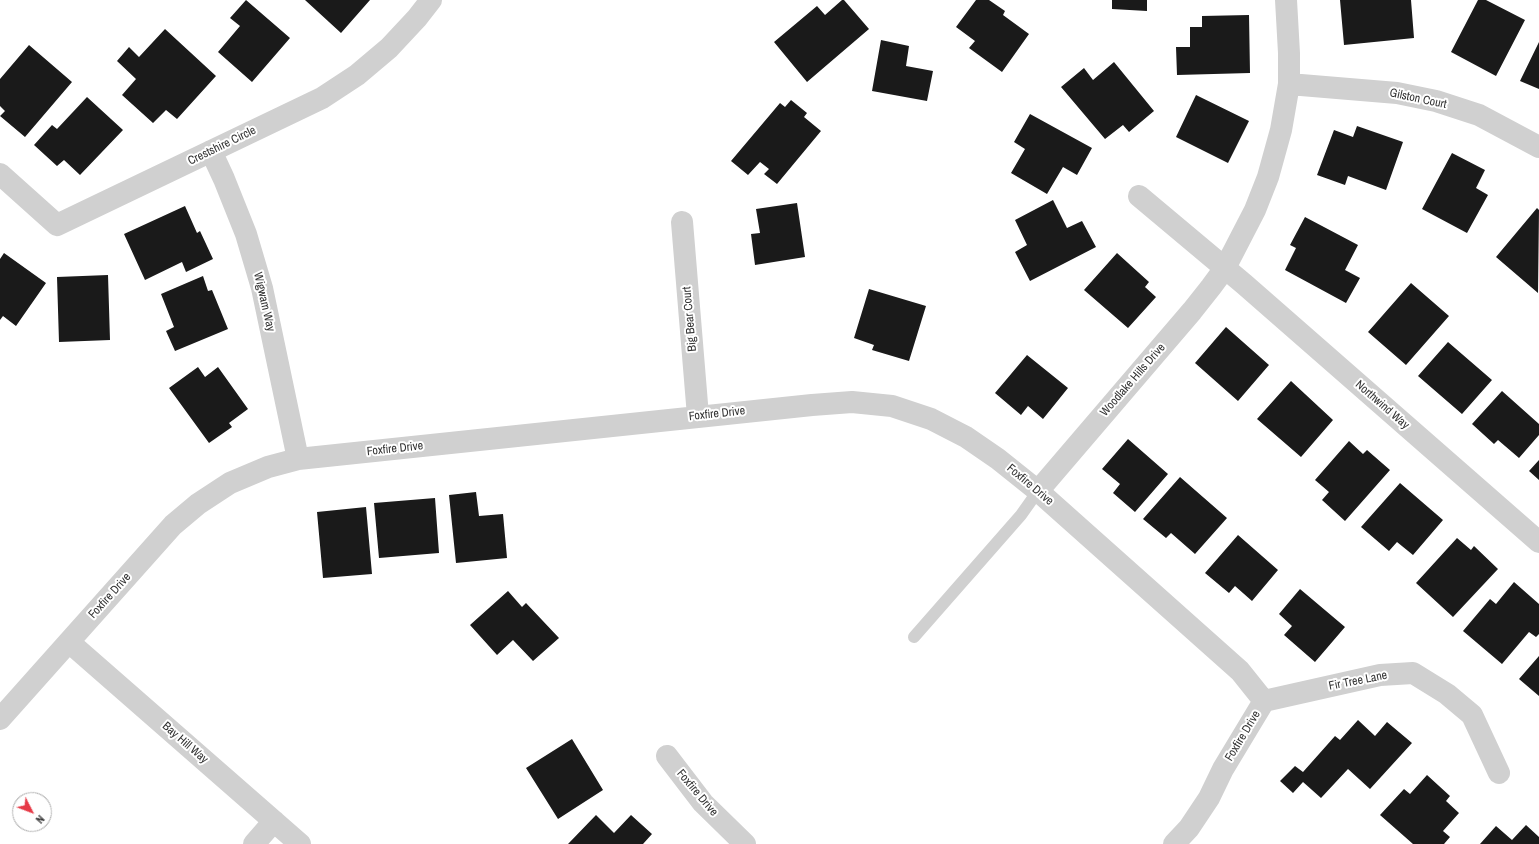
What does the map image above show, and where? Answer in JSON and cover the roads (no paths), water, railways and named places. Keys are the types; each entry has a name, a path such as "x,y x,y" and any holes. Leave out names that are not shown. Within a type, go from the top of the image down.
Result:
{"street":[{"name":"Crestshire Circle","path":"0,174 57,225 322,98 357,75 389,48 417,18 431,0"},
{"name":"Woodlake Hills Drive","path":"1038,491 1192,311 1225,268 1255,210 1268,177 1281,130 1289,84 1286,0"},
{"name":"Gilston Court","path":"1289,84 1397,94 1436,101 1479,115 1539,146"},
{"name":"Wigwam Way","path":"211,151 246,234 262,288 298,459"},
{"path":"1139,196 1225,268"},
{"name":"Big Bear Court","path":"682,222 698,416"},
{"name":"Northwind Way","path":"1225,268 1539,542"},
{"name":"Foxfire Drive","path":"0,719 173,525 198,504 230,483 268,467 298,459 698,416 852,402 892,406 931,419 966,437 998,459 1038,491 1240,671 1264,701 1223,769 1209,798 1189,828 1174,844"},
{"name":"Bay Hill Way","path":"70,642 300,844"},
{"name":"Fir Tree Lane","path":"1264,701 1380,675 1413,673 1447,694 1472,715 1499,774"},
{"name":"Foxfire Drive","path":"668,756 702,803 745,844"},
{"path":"254,844 274,821"}],"lane":[{"path":"914,637 1021,515 1038,491"}]}
